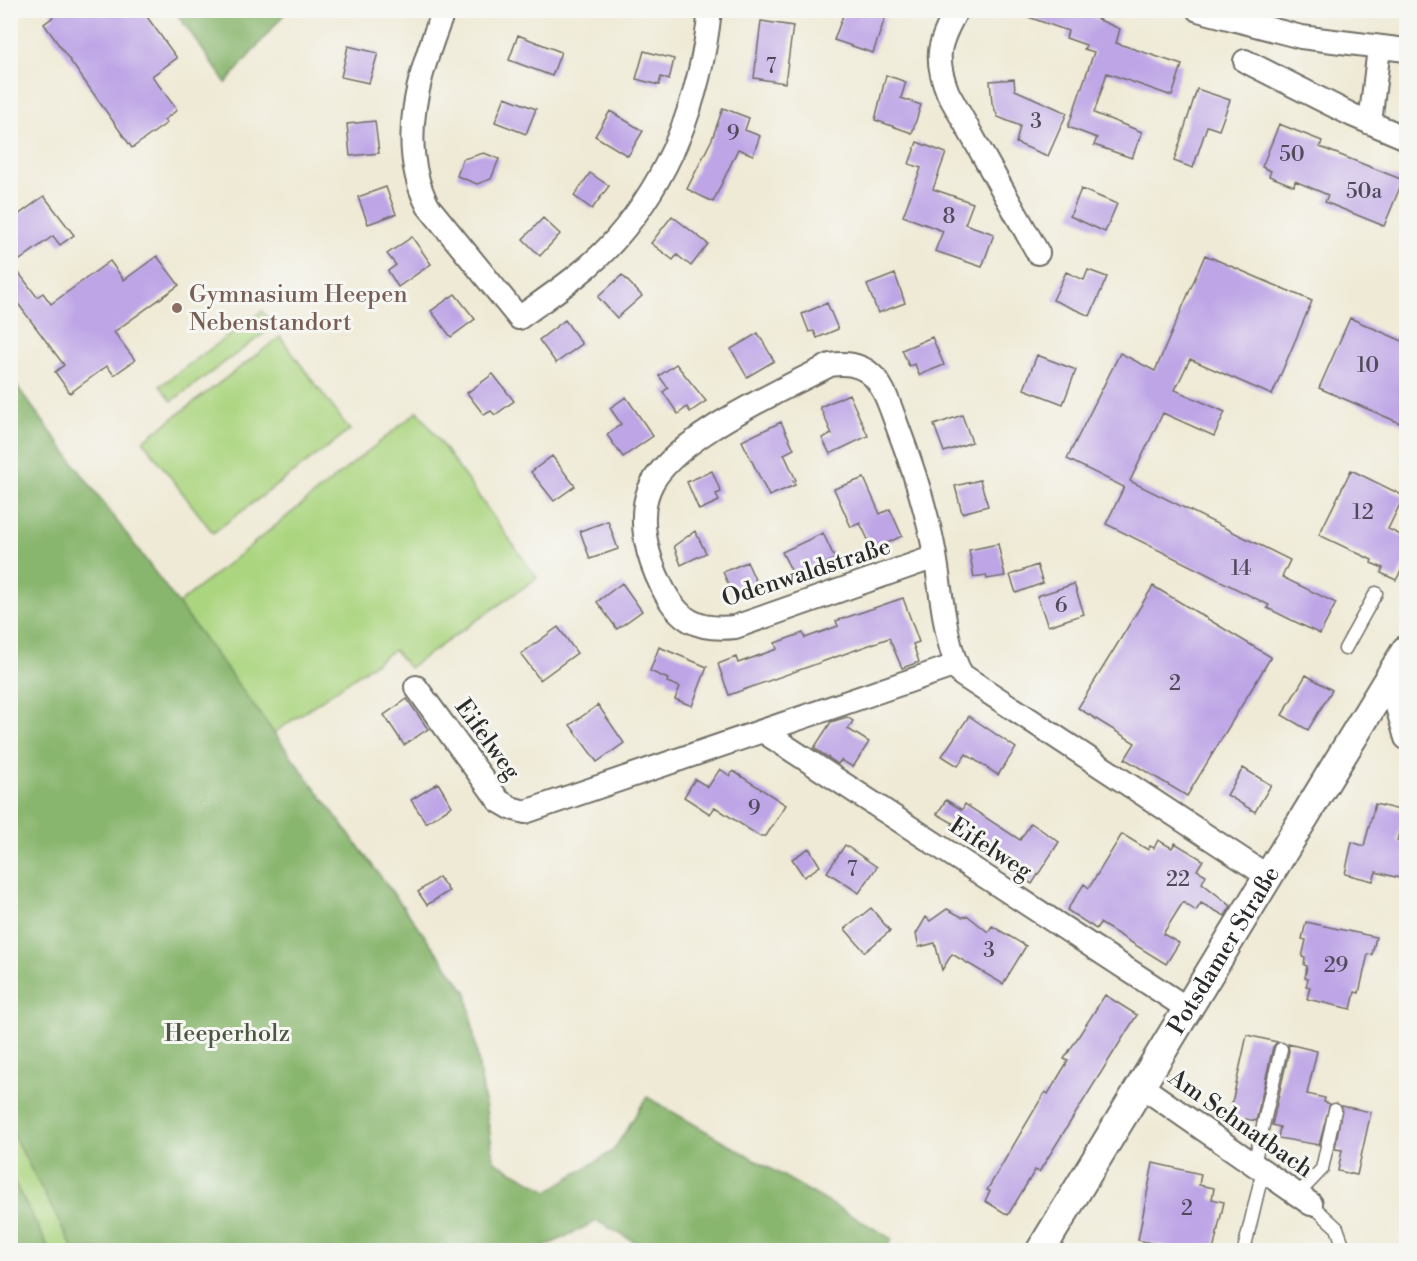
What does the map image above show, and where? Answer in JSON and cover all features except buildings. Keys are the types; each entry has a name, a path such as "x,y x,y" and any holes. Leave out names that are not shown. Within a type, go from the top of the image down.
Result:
{"street":[{"path":"444,10 416,98 411,152 415,170 420,190 428,206 519,318 568,282 614,241 640,210 662,175 682,133 696,88 706,47 710,10"},
{"path":"957,10 940,43 938,60 941,76 948,93 1038,253"},
{"path":"1198,10 1301,37 1407,50"},
{"path":"1370,123 1379,48"},
{"path":"1245,61 1370,123 1407,138"},
{"name":"Odenwaldstraße","path":"935,557 735,627 715,629 687,620 666,596 655,573 647,547 644,525 645,505 655,478 679,451 743,411 830,364 842,363 868,372 881,385 919,483 935,557 956,664"},
{"name":"Potsdamer Straße","path":"1041,1251 1407,650"},
{"path":"956,664 967,680 1269,877"},
{"name":"Eifelweg","path":"416,687 499,801 518,811 534,811 956,664"},
{"path":"1389,679 1407,738"},
{"name":"Eifelweg","path":"764,732 1188,1009"},
{"name":"Am Schnatbach","path":"1141,1086 1305,1199"}],"lane":[{"path":"1345,649 1376,593"},
{"path":"1244,1250 1281,1049"},
{"path":"1335,1110 1322,1169 1305,1199 1337,1228 1345,1251"}],"green space":[{"path":"284,10 286,12 226,83 175,11"},
{"path":"262,311 274,326 172,401 160,386"},
{"path":"280,337 350,430 213,533 143,441"},
{"name":"Heeperholz","path":"10,377 178,604 418,411 537,578 409,668 394,650 274,733 467,993 509,1250 11,1250"},
{"name":"Heeperholz","path":"10,377 467,993 494,1161 548,1191 613,1151 647,1097 892,1239 886,1250 854,1250 842,1245 838,1250 649,1250 597,1221 538,1250 74,1250 11,1131"},
{"path":"11,1176 50,1250 11,1250"}],"place":[{"name":"Gymnasium Heepen Nebenstandort","path":"177,308"}]}
